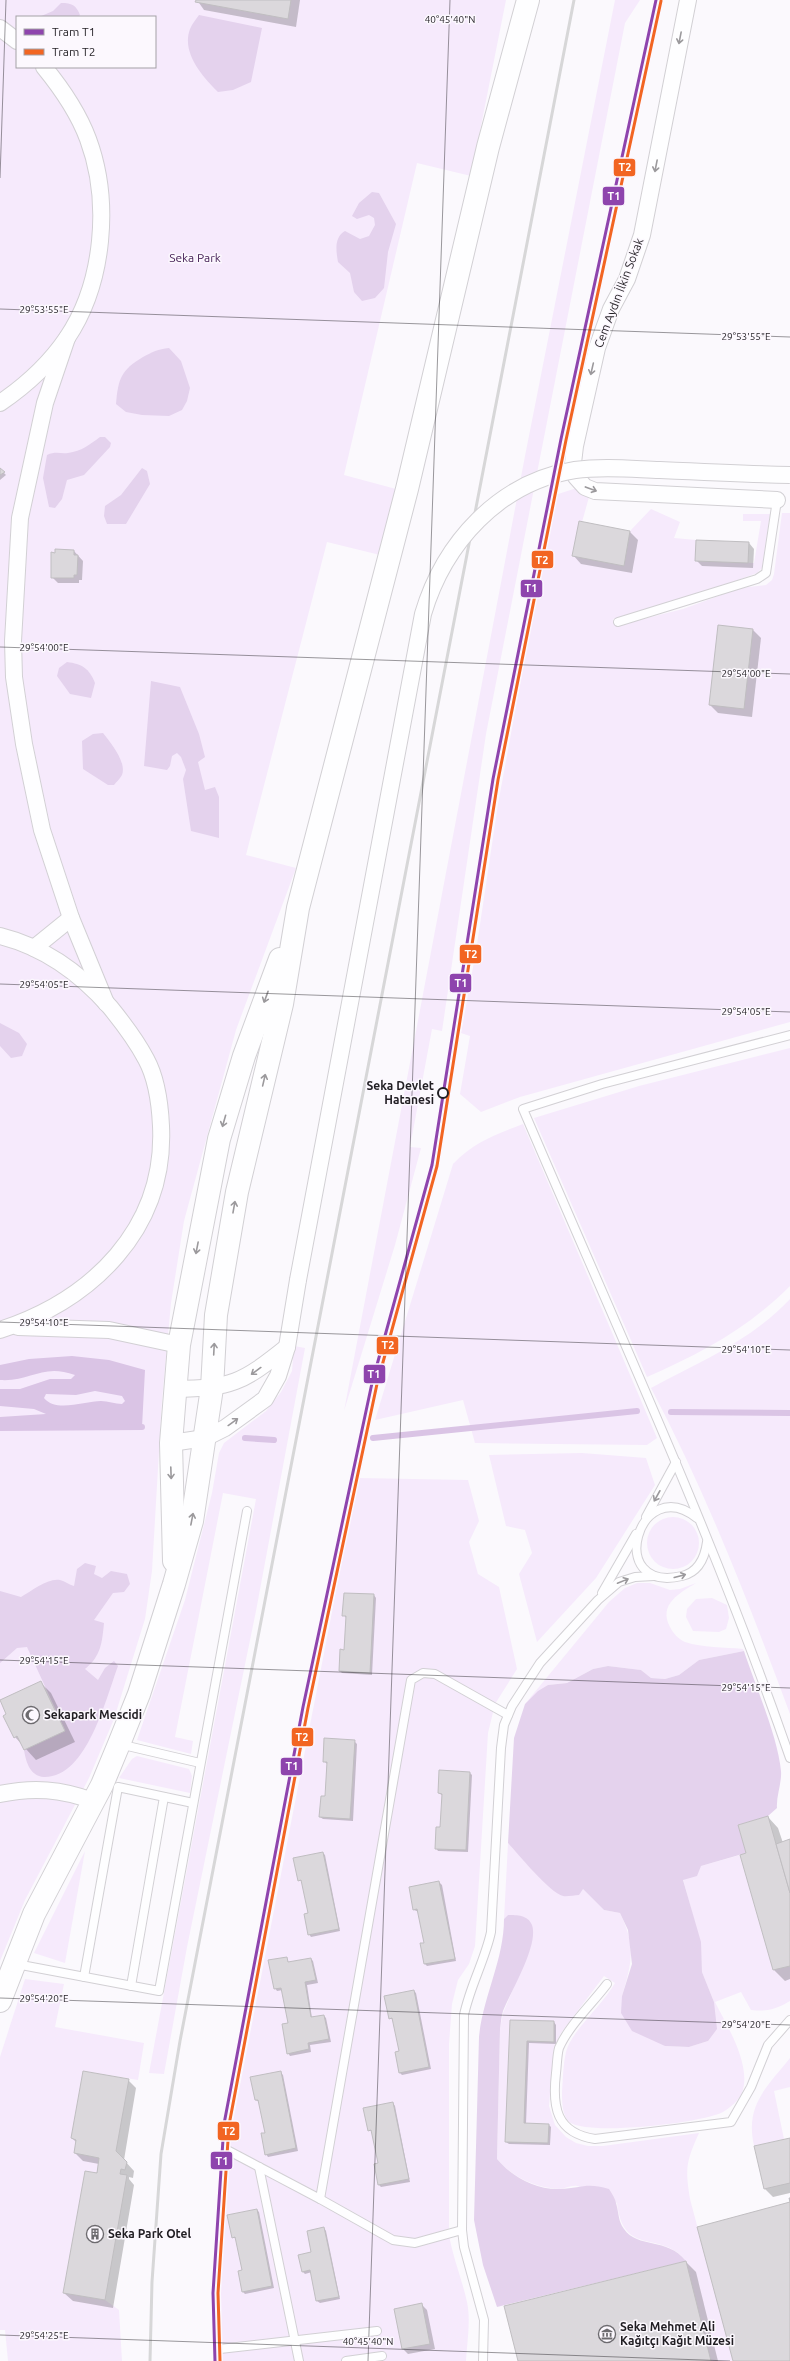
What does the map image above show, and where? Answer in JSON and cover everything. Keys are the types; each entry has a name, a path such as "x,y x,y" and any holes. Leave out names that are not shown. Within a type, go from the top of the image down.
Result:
{"main road":[{"path":"0,2001 13,1963 34,1914 93,1801 119,1744 139,1694 174,1584 192,1521 212,1388 216,1315 237,1192 282,1004 298,908 402,510 488,147 528,0"},
{"path":"174,1584 171,1442 174,1389 179,1345 219,1139 244,1056 298,908"}],"street":[{"name":"Cem Aydın İlkin Sokak","path":"688,0 642,235 627,279 611,309 597,348 575,446 573,463 578,481 585,487 595,491 777,500"},
{"path":"0,28 16,40"},
{"path":"45,68 75,110 88,140 94,161 100,206 101,227 94,271 80,313 67,338 46,403 20,518 13,648 14,677 24,744 42,830 71,918 106,1003"},
{"path":"4,402 38,372 67,338"},
{"path":"171,1442 205,1438 225,1428 265,1399 278,1376 287,1347 298,1280 423,614 429,593 451,550 466,531 500,501 540,480 569,472 597,468 790,475"},
{"path":"34,948 71,918"},
{"path":"0,936 34,948 63,964 86,982 125,1025 147,1059 160,1103 162,1139 154,1193 127,1242 110,1265 51,1309 28,1321 3,1329"},
{"path":"3,1329 109,1330 179,1345"},
{"path":"174,1389 212,1388 236,1382 252,1374 287,1347"},
{"path":"0,1794 18,1790 52,1790 68,1792 93,1801"}],"lane":[{"path":"618,622 757,579 766,573 777,500"},
{"path":"790,1035 602,1084 523,1109 676,1462 698,1519 755,1655 790,1758"},
{"path":"598,1600 676,1462"},
{"path":"654,1576 642,1566 635,1549 639,1529 651,1514 673,1508 686,1510 698,1519"},
{"path":"13,1963 159,1991 247,1511"},
{"path":"482,2361 484,2320 468,2262 462,2230 464,2015 468,1997 487,1949 491,1932 501,1748 504,1725 512,1706 540,1663 598,1600 619,1582 635,1577 654,1576 670,1579 686,1575 701,1565 708,1541"},
{"path":"320,2199 411,1680 423,1673 434,1674 508,1716"},
{"path":"119,1744 200,1763"},
{"path":"84,1977 118,1788 193,1803"},
{"path":"131,1986 164,1797"},
{"path":"607,1984 568,2034 559,2049 555,2105 561,2122 571,2131 583,2137 609,2137 731,2122 751,2087 768,2045 790,2020"},
{"path":"229,2151 320,2199 393,2240 415,2243 462,2230"},
{"path":"259,2167 299,2361"},
{"path":"220,2349 377,2331"},
{"path":"346,2361 382,2356"}],"green space":[{"name":"Seka Park","path":"0,0 506,0 471,176 417,163 344,475 396,489 380,555 327,542 246,855 296,868 236,1030 184,1221 171,1303 162,1400 152,1571 145,1619 114,1719 89,1778 25,1900 0,1961"},
{"path":"615,0 640,0 625,23 486,734 442,1031 432,1029 410,1147 421,1148 395,1245 344,1411 525,456"},
{"path":"583,486 591,490 582,522 579,522 572,556 624,566 630,531 651,509 680,522 674,538 696,540 695,561 754,563 761,521 743,521 743,514 770,514 762,568 757,573 711,590 613,619 615,626 683,609 740,588 766,585 772,580 774,574 782,513 790,513 790,1022 520,1097 481,1112 460,1094 470,1036 461,1033 476,951 498,804 555,495"},
{"path":"790,1048 790,1286 757,1315 723,1339 686,1359 647,1377 534,1118 639,1086"},
{"path":"523,1124 657,1438 647,1445 475,1443 463,1400 375,1420 453,1164 469,1150 485,1140"},
{"path":"790,1299 790,1714 726,1548 690,1467 651,1388 725,1349 759,1327"},
{"path":"294,1346 305,1348 256,1611 187,1947 164,2074 149,2073 256,1499 223,1493 175,1737 193,1741 191,1754 137,1740 185,1600 212,1493 219,1453 224,1443 266,1411 281,1392 292,1371"},
{"path":"582,1453 646,1458 655,1485 596,1578 537,1642 519,1574 532,1553 525,1530 506,1526 489,1455"},
{"path":"358,1478 468,1480 479,1521 469,1542 478,1574 499,1587 517,1669 495,1704 488,1733 475,1946 469,1964 458,1980 452,2004 449,2044 449,2235 468,2309 469,2324 466,2361 221,2361 220,2299 229,2142"},
{"path":"673,1517 683,1519 691,1525 697,1533 699,1543 697,1553 691,1561 683,1567 673,1569 663,1567 655,1561 649,1553 647,1543 649,1533 655,1525 663,1519"},
{"path":"637,1583 650,1583 670,1590 680,1589 696,1583 672,1600 669,1606 667,1619 676,1636 685,1642 692,1644 743,1649 744,1651 699,1660 679,1675 665,1679 651,1678 641,1670 608,1666 593,1669 567,1683 548,1685 525,1704 609,1602 625,1588"},
{"path":"712,1598 727,1605 729,1618 726,1629 719,1632 693,1631 686,1617 687,1609 696,1599"},
{"path":"137,1756 189,1769 192,1776 190,1793 119,1778 132,1759"},
{"path":"508,1843 540,1878 563,1896 583,1889 604,1910 620,1913 628,1935 631,1954 622,1996 665,2046 689,2047 708,2041 714,2002 702,1972 700,1942 683,1879 701,1866 740,1855 773,1970 790,1966 790,2001 781,2006 762,2011 751,2010 741,1992 715,2002 737,2046 744,2070 744,2082 741,2096 723,2112 692,2120 644,2127 596,2128 578,2126 568,2121 563,2111 562,2099 563,2072 566,2052 574,2035 615,1983 604,1976 561,2033 554,2047 549,2106 555,2125 566,2137 576,2143 588,2146 603,2146 699,2133 689,2158 687,2172 688,2188 733,2361 711,2361 686,2261 676,2252 666,2246 644,2241 627,2231 621,2220 617,2203 577,2186 559,2189 533,2184 517,2176 497,2159 500,2029 503,2013 531,1946 508,1915 504,1919"},
{"path":"85,1851 65,1963 34,1953"},
{"path":"25,1979 64,1984 55,2027 144,2043 138,2080 83,2071 71,2138 76,2140 74,2153 99,2158 97,2173 85,2171 63,2293 105,2300 119,2310 122,2361 8,2361 5,2330 0,2330 0,2057"},
{"path":"790,2058 790,2087 774,2091 784,2139 754,2146 752,2119 755,2108 766,2088"}],"shaded area":[{"path":"61,3 68,3 77,9 80,15 41,16 53,11"},
{"path":"199,15 262,28 251,82 233,90 218,92 200,72 188,47 190,29"},
{"path":"372,192 379,193 396,224 388,252 384,288 375,298 362,301 354,292 350,273 338,262 337,241 341,234 345,231 360,239 369,236 375,225 374,218 369,215 357,219 352,216 359,203"},
{"path":"169,348 181,361 190,388 187,401 182,410 169,416 142,415 126,412 116,404 118,388 125,371 146,355 158,350"},
{"path":"100,437 105,437 111,443 110,447 84,475 67,480 62,499 55,508 49,507 43,478 47,455 77,451"},
{"path":"142,468 147,471 150,484 126,524 107,524 104,516 105,506 121,495"},
{"path":"67,662 81,666 90,674 95,683 91,698 70,694 57,676 59,668"},
{"path":"151,681 180,687 199,734 205,757 198,762 205,790 215,787 219,797 219,838 191,831 183,779 186,770 181,757 177,753 172,756 170,766 167,770 144,766"},
{"path":"103,733 117,752 122,764 122,775 114,785 108,785 83,769 82,741 93,734"},
{"path":"0,1023 19,1033 27,1044 22,1056 11,1058 0,1046"},
{"path":"72,1356 109,1360 145,1370 142,1427 0,1428 0,1417 46,1414 34,1409 0,1406 0,1389 20,1389 50,1379 71,1379 75,1375 54,1371 11,1380 0,1380 0,1365 29,1359","holes":["95,1391 122,1396 125,1401 122,1404 94,1401 63,1406 56,1405 44,1398 46,1394 76,1395"]},
{"path":"85,1563 96,1566 94,1574 102,1578 111,1571 127,1574 130,1584 124,1592 113,1593 94,1620 104,1623 100,1649 98,1654 85,1669 98,1680 105,1668 114,1661 118,1666 101,1715 93,1734 83,1751 72,1765 59,1774 44,1777 39,1776 30,1768 24,1750 65,1730 27,1647 17,1648 0,1663 0,1591 21,1597 50,1581 60,1580 74,1586 77,1569"},
{"path":"744,1651 771,1727 779,1757 781,1776 777,1808 768,1816 738,1825 746,1853 701,1866 697,1876 683,1880 701,1942 702,1972 714,2002 717,2029 708,2041 689,2047 665,2046 632,2031 621,2013 622,1996 632,1964 628,1930 620,1913 604,1910 583,1889 579,1895 563,1896 557,1893 526,1864 508,1843 514,1738 525,1704 538,1691 548,1685 567,1683 593,1669 608,1666 641,1670 651,1678 665,1679 679,1675 699,1660"},
{"path":"508,1915 525,1917 528,1919 532,1925 533,1934 532,1944 528,1956 501,2018 497,2159 517,2177 533,2185 551,2189 595,2186 609,2189 616,2201 621,2223 630,2235 645,2242 670,2249 686,2261 497,2307 483,2265 474,2220 479,2037 481,2022 501,1949 504,1919"}],"building":[{"path":"196,0 291,0 288,19 195,2"},
{"path":"0,468 5,472 0,475"},
{"path":"579,521 630,531 624,566 572,556"},
{"path":"696,540 749,542 748,563 695,561"},
{"path":"55,549 74,550 74,555 78,555 77,575 74,575 74,578 51,578 51,552 55,553"},
{"path":"718,625 753,629 744,709 709,705"},
{"path":"344,1593 374,1594 370,1673 339,1671 340,1649 344,1650 346,1616 342,1616"},
{"name":"Sekapark Mescidi","path":"41,1681 65,1731 24,1750 17,1736 14,1738 3,1716 6,1714 0,1700"},
{"path":"324,1738 355,1740 350,1819 319,1817 321,1796 325,1796 327,1762 323,1762"},
{"path":"439,1770 470,1772 466,1850 435,1849 436,1827 440,1827 442,1794 438,1793"},
{"path":"768,1816 790,1893 790,1966 773,1970 740,1855 746,1853 738,1825"},
{"path":"790,1839 790,1893 776,1844"},
{"path":"323,1852 339,1929 308,1935 304,1914 308,1913 301,1880 298,1881 293,1858"},
{"path":"439,1881 455,1959 424,1964 420,1943 424,1943 417,1909 413,1910 409,1887"},
{"path":"287,1957 288,1962 311,1958 316,1980 305,1982 311,2017 324,2015 329,2039 308,2043 309,2049 287,2054 282,2024 288,2023 281,1988 274,1989 268,1960"},
{"path":"414,1990 429,2067 399,2073 395,2052 399,2051 392,2018 389,2019 384,1996"},
{"path":"510,2020 554,2021 554,2042 527,2041 524,2123 549,2124 548,2143 505,2142"},
{"name":"Seka Park Otel","path":"83,2071 129,2079 116,2151 127,2162 125,2170 121,2169 120,2174 127,2175 105,2300 63,2293 85,2171 97,2173 99,2158 74,2153 76,2140 71,2138"},
{"path":"281,2071 296,2148 265,2155 261,2133 265,2133 258,2100 255,2100 250,2077"},
{"path":"393,2102 409,2179 378,2185 374,2164 378,2163 371,2130 368,2131 363,2108"},
{"path":"790,2138 790,2183 764,2189 754,2146"},
{"name":"Seka Mehmet Ali Kağıtçı Kağıt Müzesi","path":"790,2202 790,2361 733,2361 697,2227"},
{"path":"257,2209 272,2286 242,2292 238,2271 242,2270 235,2237 232,2238 227,2215"},
{"path":"324,2227 339,2297 316,2301 310,2270 302,2272 298,2255 311,2252 307,2231"},
{"name":"Seka Mehmet Ali Kağıtçı Kağıt Müzesi","path":"686,2261 711,2361 518,2361 504,2306"},
{"path":"422,2303 430,2344 402,2349 394,2309"}],"waterway":[{"path":"373,1438 637,1411"},
{"path":"671,1412 790,1413"},
{"path":"0,1428 142,1427"},
{"path":"245,1438 274,1440"}],"railway":[{"path":"150,2361 152,2282 161,2154 180,2041 574,0"}],"tram line":[{"name":"T1","path":"215,2361 213,2293 224,2124 303,1707 372,1383 432,1165 493,779 561,439 656,0"},
{"name":"T2","path":"220,2361 218,2293 229,2125 308,1708 377,1384 437,1166 498,780 566,440 661,1"}],"place":[{"name":"Seka Devlet Hatanesi","path":"443,1093"},
{"name":"Sekapark Mescidi","path":"31,1715"},
{"name":"Seka Park Otel","path":"95,2234"},
{"name":"Seka Mehmet Ali Kağıtçı Kağıt Müzesi","path":"607,2334"}]}
